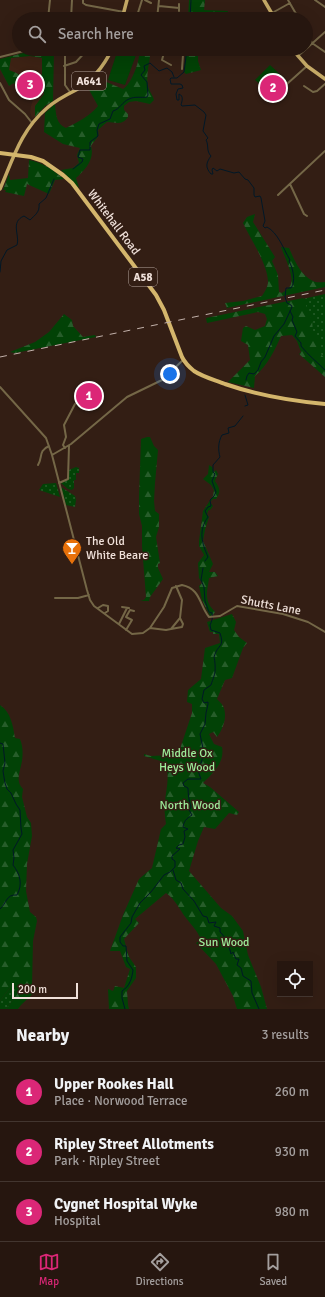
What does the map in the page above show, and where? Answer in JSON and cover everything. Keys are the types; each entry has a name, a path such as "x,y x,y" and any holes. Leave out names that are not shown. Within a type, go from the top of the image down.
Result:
{"highway":[{"name":"Whitehall Road","path":"0,154 31,157 43,161 54,167 72,183 156,294 164,310 183,360 198,374 248,391 306,403 325,404"}],"main road":[{"path":"124,12 128,0"},
{"path":"264,0 271,12"},
{"name":"A641","path":"0,190 14,155 25,132 32,123 55,102 88,82 106,62 109,56"},
{"path":"298,56 307,66 325,79"}],"street":[{"path":"49,12 50,0"},
{"path":"71,12 72,0"},
{"path":"83,0 83,3 86,5 124,12"},
{"path":"138,12 142,0"},
{"path":"145,0 151,3"},
{"path":"158,12 159,0"},
{"path":"315,0 325,7"},
{"path":"273,12 289,1 295,12"},
{"path":"158,6 179,10 179,4"},
{"path":"313,42 325,32"},
{"path":"313,44 325,52"},
{"path":"0,57 12,54"},
{"path":"65,56 64,85 70,93"},
{"path":"64,66 76,62 82,56"},
{"path":"163,56 162,60 171,65"},
{"path":"182,69 183,56"},
{"path":"268,102 307,66"},
{"path":"0,83 9,100 32,123"},
{"path":"304,86 313,92 317,92 325,84"},
{"path":"278,195 325,151"},
{"path":"290,184 304,214 307,216"},
{"path":"52,455 69,446 126,397 162,380 183,360"},
{"path":"0,386 46,438 52,455 58,483 92,603 132,634 139,634 150,628 164,607 170,591 176,586 182,600 180,618 172,629"},
{"path":"65,448 63,445 66,437 64,425 75,404"},
{"path":"38,465 40,462 41,452 49,446"},
{"path":"58,483 68,478 69,446"},
{"name":"Shutts Lane","path":"176,586 182,584 195,592 211,617 237,606 283,614 308,622 325,632"},
{"path":"55,598 78,598 89,595"},
{"path":"98,608 99,606 108,606 108,611 104,613"},
{"path":"119,624 128,608 122,607"},
{"path":"126,630 132,620 126,617 130,610 134,611"},
{"path":"150,628 164,631 182,627 183,624 180,618"}],"shaded area":[{"path":"12,56 44,56 45,106 35,117 32,118 30,112 34,97 22,92 20,94 14,83 9,86 0,69 0,59"}],"green space":[{"path":"189,0 205,0 204,10 228,11 228,12 188,12"},
{"path":"12,56 30,56 11,58 9,70 20,75 21,86 26,94 22,92 20,94 14,83 9,86 0,69 0,59"},
{"path":"30,56 54,56 53,101 45,106 35,117 35,106 44,94 43,90 39,88 37,82 42,74 42,58"},
{"path":"116,56 136,56 125,85 108,80"},
{"path":"139,56 150,56 147,81 154,100 150,104 136,101 129,102 124,106 124,110 128,114 126,120 121,123 107,122 98,130 98,137 91,146 92,155 90,160 86,168 76,178 79,188 61,170 73,168 79,163 77,155 80,148 63,144 44,132 45,113 55,104 58,121 66,128 84,118 98,106 87,86 94,81 99,86 104,81 123,89 126,87 135,71"},
{"path":"185,56 198,56 201,70 186,74 184,72"},
{"path":"270,65 287,81 268,99 272,94 255,80"},
{"path":"29,160 48,167 64,179 55,180 49,194 27,184 24,196 5,192 6,190 3,190 9,174 10,180 28,178"},
{"path":"255,214 253,222 275,257 272,261 278,275 279,292 282,293 289,288 292,280 281,247 289,248 304,275 314,282 325,282 325,287 227,308 225,303 243,301 262,296 266,289 268,281 265,267 243,223 247,217"},
{"path":"325,294 325,370 298,300"},
{"path":"303,298 312,320 313,332 318,339 321,354 325,359 325,377 299,354 301,352 297,341 292,335 281,336 267,363 255,376 254,388 228,382 250,360 248,345 241,341 243,328 246,326 255,330 265,326 267,319 265,314 258,312 207,323 206,318"},
{"path":"64,314 72,320 73,326 83,337 95,335 96,337 15,353 10,352 35,342 49,332"},
{"path":"150,437 154,446 158,450 154,501 155,511 159,514 159,527 156,537 160,563 158,564 158,568 163,579 150,597 149,601 140,601 144,600 146,597 142,526 139,514 141,439"},
{"path":"209,465 212,467 214,472 216,470 218,474 215,481 219,490 219,494 216,499 213,499 210,502 213,506 208,511 207,515 209,517 203,541 213,564 209,572 215,572 218,576 209,578 207,597 209,605 215,612 210,616 202,600 199,586 202,583 199,578 198,563 204,555 199,546 203,511 213,496 214,490 211,485 203,479 208,474"},
{"path":"76,467 79,468 79,473 76,473 74,488 72,490 68,489 61,483 68,480 69,470"},
{"path":"56,483 60,497 39,490 43,484"},
{"path":"61,487 75,496 75,507 66,505"},
{"path":"232,614 236,622 234,630 239,637 247,643 243,648 232,678 225,680 217,699 223,705 225,718 217,737 213,732 209,734 214,744 222,747 222,758 211,775 203,783 210,787 239,812 237,815 229,813 215,829 204,827 189,871 221,908 232,916 243,931 248,955 261,987 267,1009 237,1009 233,996 216,964 196,943 201,940 195,929 175,901 166,893 135,919 139,923 124,939 129,957 136,967 136,978 127,991 129,1009 109,1009 108,989 113,991 115,986 124,988 130,969 126,967 120,951 110,951 123,915 139,879 152,868 161,829 166,824 165,807 168,777 166,767 164,762 144,756 144,754 151,756 172,755 180,749 192,713 192,704 187,702 188,690 201,679 205,648 220,643 219,634 213,634 213,632 210,632 207,622"},
{"path":"0,705 9,715 15,738 20,739 22,744 19,783 23,789 22,797 27,817 31,823 32,836 27,864 26,891 30,912 36,917 37,921 33,941 32,986 39,988 18,1009 6,1009 22,988 12,985 0,1001"},
{"path":"12,985 22,988 6,1009 0,1009 0,1001"}],"waterway":[{"path":"190,12 191,0"},
{"path":"186,56 184,72 177,78 170,79 171,84 182,85 183,88 178,89 176,94 177,100 179,100 179,94 182,96 181,105 195,105 206,115 203,131 208,138 206,140 211,156 207,163 207,167 211,174 213,174 213,168 217,171 220,169 234,173 239,172 245,179 248,180 254,188 255,197 260,196 261,198 265,221 263,226 271,230 280,241 290,260 289,261 293,271 293,285 291,288 286,288 285,297 287,303 292,307 284,324 274,336 258,370 254,374 249,373 246,380"},
{"path":"73,169 82,162 83,159 78,157 80,150 90,150 90,142 98,136 97,130 99,124 110,119 113,111 127,100 131,98 147,97 147,82 141,75 145,70 144,66 150,63 159,71 167,68 172,72 174,77"},
{"path":"0,272 1,261 7,250 17,245 17,222 24,216 30,220 35,215 39,209 39,204 46,198 54,179"},
{"path":"290,311 297,332 295,336 301,343 301,346 325,370"},
{"path":"245,395 248,405 245,406"},
{"path":"205,561 208,557 204,547 202,532 208,517 205,511 211,506 210,500 216,492 212,481 215,474 213,472 213,465 220,457 219,446 222,435 229,433 228,428 235,426 243,416"},
{"path":"125,1009 122,991 130,982 133,970 127,961 126,946 123,946 120,942 120,937 131,923 132,917 140,903 164,875 175,867 175,861 172,859 172,856 180,849 176,848 183,844 185,837 184,831 188,829 183,827 183,825 192,815 189,810 191,807 188,788 184,786 183,783 188,779 201,779 197,768 201,763 204,753 200,734 205,724 208,704 208,702 204,703 202,699 204,690 211,685 215,674 214,657 222,641 220,633 211,630 210,625 212,613 209,612 205,601 204,587 201,580 203,568"},
{"path":"0,743 3,744 5,763 3,771 5,783 20,810 22,834 13,850 13,865 20,879 19,891 17,895 9,897 0,909"},
{"path":"173,870 176,880 181,883 183,889 194,901 203,916 207,917 209,923 216,922 214,926 220,928 220,932 226,939 231,954 233,952 236,959 239,959 237,965 241,968 243,976 251,981 252,993 259,1009"}],"railway":[{"path":"0,357 325,290"}],"place":[{"name":"Cygnet Hospital Wyke","path":"30,85"},
{"name":"Ripley Street Allotments","path":"273,88"},
{"name":"Upper Rookes Hall","path":"89,396"},
{"name":"The Old White Beare","path":"72,565"}],"park label":[{"name":"Middle Ox Heys Wood","path":"187,760"},
{"name":"North Wood","path":"190,805"},
{"name":"Sun Wood","path":"224,942"}]}
